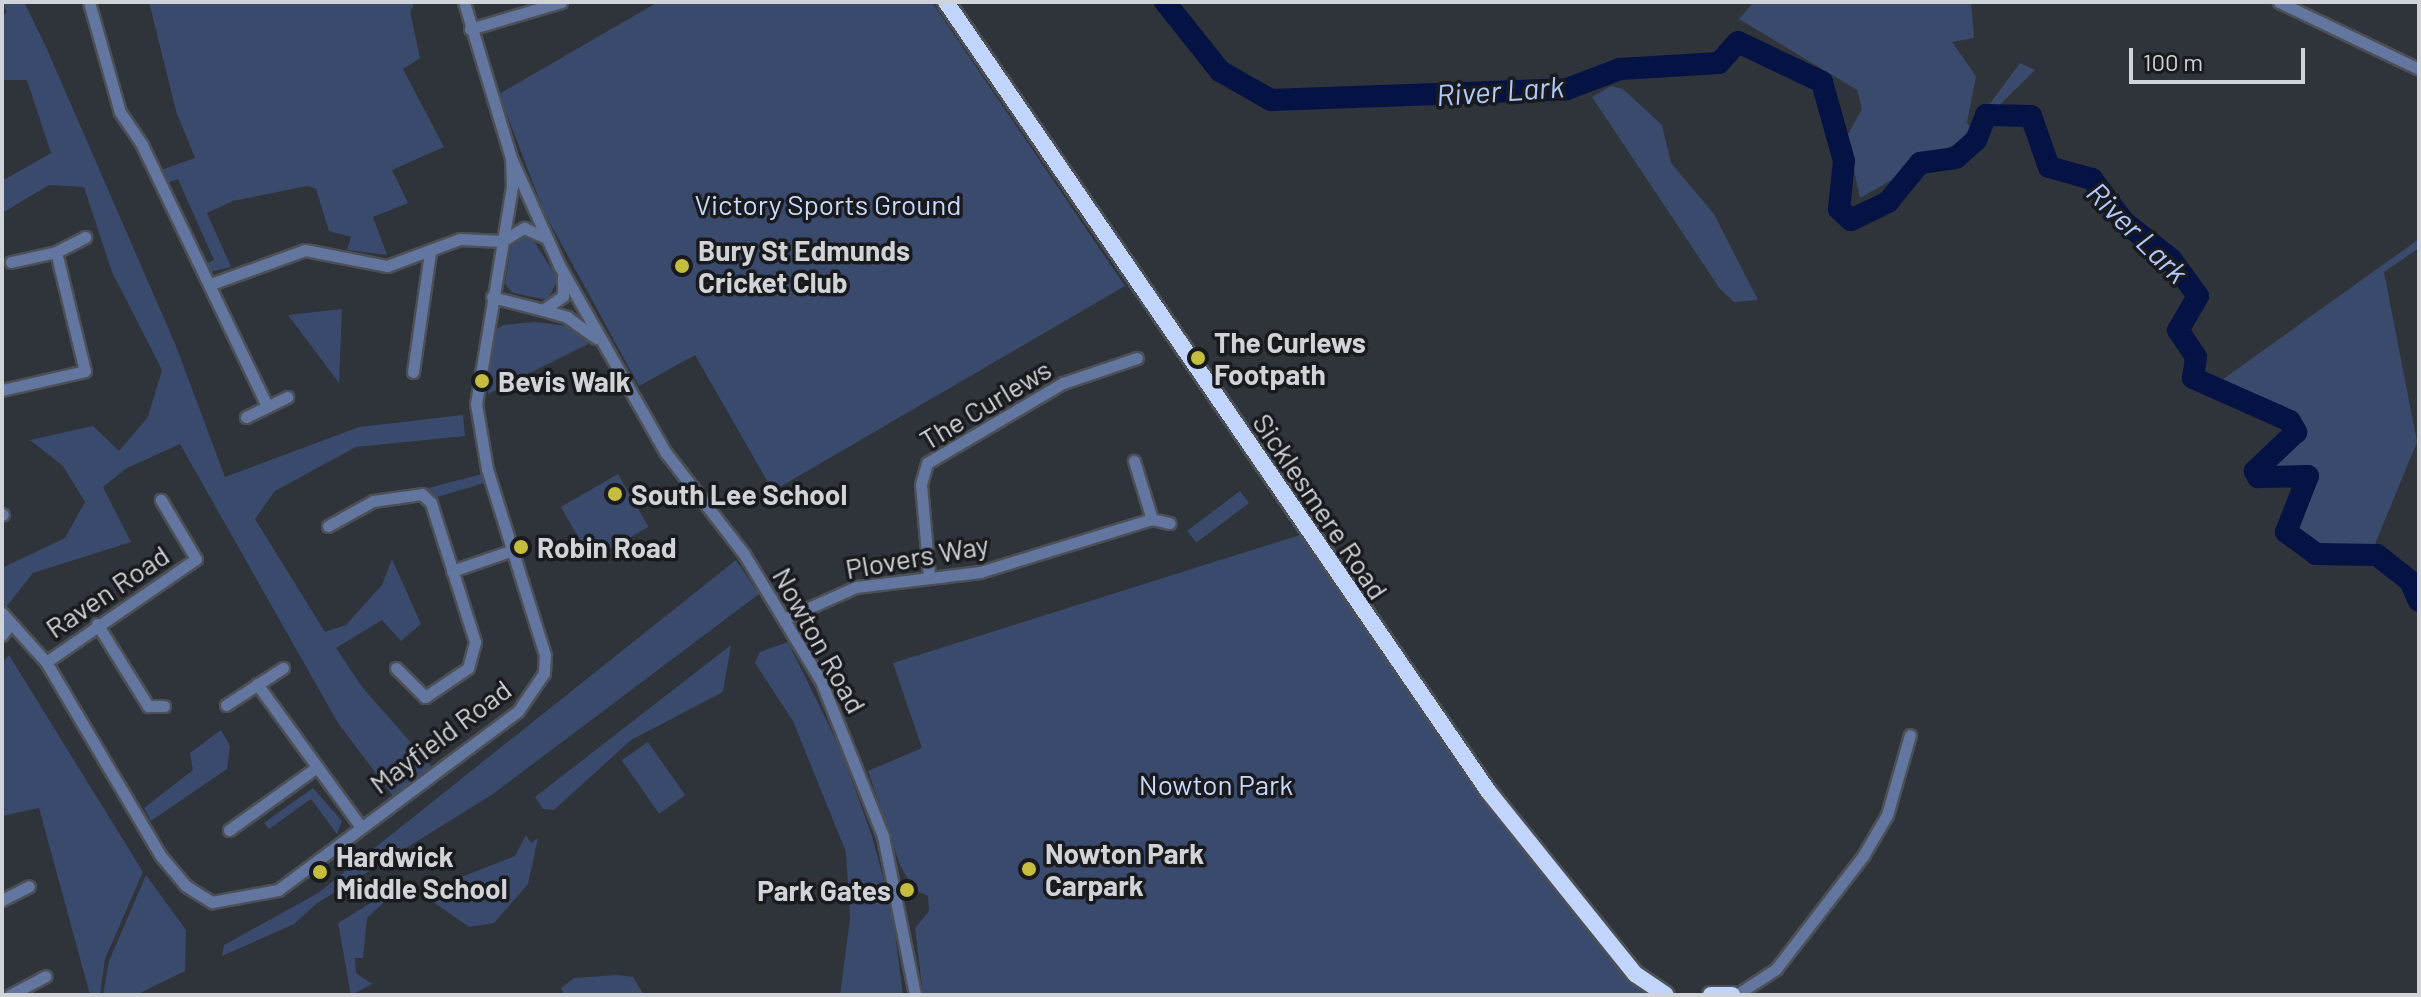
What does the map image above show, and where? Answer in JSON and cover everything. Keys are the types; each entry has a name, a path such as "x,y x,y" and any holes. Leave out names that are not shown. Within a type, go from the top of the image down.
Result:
{"highway":[{"name":"Sicklesmere Road","path":"946,2 1488,791 1648,982 1666,995"},
{"name":"Sicklesmere Road","path":"1648,982 1678,995"},
{"path":"1711,995 1734,995"}],"street":[{"path":"89,2 120,112 211,284 267,406"},
{"name":"Nowton Road","path":"464,2 511,158 559,265 666,453 786,618 821,681 870,796 900,905 915,995"},
{"path":"470,29 561,2"},
{"path":"2279,2 2419,69"},
{"name":"Mayfield Road","path":"2,613 46,662 153,845 186,886 212,902 278,890 533,696 545,655 477,416 511,158"},
{"path":"211,284 305,250 378,266 430,253 460,239 502,241 524,228 545,237"},
{"path":"11,262 56,252 85,237"},
{"path":"2,390 85,371 56,252"},
{"path":"413,372 430,253"},
{"path":"543,310 563,296 559,265"},
{"name":"Nowton Road","path":"492,297 581,324 602,344"},
{"name":"The Curlews","path":"929,576 921,484 927,463 1063,383 1131,356"},
{"path":"246,417 287,397"},
{"path":"1134,461 1152,519"},
{"path":"328,526 358,505 422,494 431,503 475,642 468,668 425,697 396,668"},
{"name":"Raven Road","path":"46,662 97,624 196,559 161,500"},
{"name":"Plovers Way","path":"786,618 856,587 980,572 1152,519 1170,523"},
{"path":"452,571 513,550"},
{"path":"2,635 11,623"},
{"path":"97,624 148,706 164,706"},
{"path":"226,705 283,668"},
{"path":"257,684 360,826"},
{"path":"1734,995 1754,991 1863,856 1887,815 1910,735"},
{"path":"229,830 317,767"},
{"path":"2,900 29,886"},
{"path":"10,995 45,976"}],"green space":[{"path":"2,2 24,2 46,47 176,346 225,477 359,427 463,415 465,436 356,447 275,491 255,519 325,632 346,625 382,585 392,559 421,624 401,641 382,620 336,648 362,687 436,771 396,800 338,723 180,444 127,468 103,487 131,542 33,573 2,612 2,568 65,538 85,502 63,466 30,440 93,426 119,451 148,417 162,370 112,272 84,187 49,185 2,213 2,181 51,153 27,80 2,80 2,16 7,12"},
{"path":"149,2 415,2 410,12 420,58 403,69 444,147 392,170 408,203 373,217 387,255 347,250 351,237 329,231 316,189 308,186 233,201 207,213 231,267 210,272 206,264 214,260 178,179 167,183 161,170 195,158 176,111"},
{"name":"Victory Sports Ground","path":"658,2 932,2 1125,286 773,491 695,355 639,386 544,212 499,94"},
{"path":"1754,2 1971,2 1974,38 1952,42 1976,76 1967,123 1972,128 2020,63 2035,70 1967,137 1860,198 1847,136 1862,109 1857,90 1739,19"},
{"path":"1611,86 1623,89 1662,125 1671,163 1714,214 1758,300 1734,302 1720,289 1592,97"},
{"path":"530,235 558,279 548,300 513,293 505,284 511,244"},
{"path":"2419,239 2419,248 2384,272 2417,442 2371,554 2309,547 2298,533 2311,486 2301,474 2277,476 2264,467 2298,439 2299,421 2251,397 2212,387"},
{"path":"342,309 339,383 288,315"},
{"path":"535,322 567,326 594,341 488,394 484,372 492,332 503,325"},
{"path":"482,474 484,483 434,498 428,488"},
{"path":"618,474 648,527 591,560 561,507"},
{"path":"1240,491 1249,503 1196,543 1187,531"},
{"name":"Nowton Park","path":"1303,534 1455,759 1647,995 923,995 915,928 929,911 928,896 914,890 900,865 868,771 922,748 893,663"},
{"path":"736,560 759,594 493,794 316,904 294,924 222,956 224,945 318,893"},
{"path":"788,642 841,750 872,836 892,910 903,995 840,995 850,919 846,852 793,721 755,663 760,652"},
{"path":"731,645 723,692 631,740 554,810 543,809 535,797"},
{"path":"9,655 143,872 105,959 100,995 90,995 39,808 2,816 2,663"},
{"path":"221,730 230,746 227,769 151,821 144,808 193,770 190,753"},
{"path":"648,742 685,795 659,814 622,760"},
{"path":"313,788 342,821 337,834 311,799 269,829 264,823"},
{"path":"526,835 531,843 538,838 528,884 494,923 469,927 429,899 456,879 515,856"},
{"path":"146,875 186,930 185,971 136,995 103,995 109,961"},
{"path":"408,880 367,918 363,958 355,958 356,973 372,984 351,995 338,923"},
{"path":"633,977 644,995 564,995 561,988 574,978"}],"waterway":[{"name":"River Lark","path":"1165,2 1220,71 1271,100 1567,89 1620,69 1719,63 1738,42 1822,82 1844,161 1839,209 1851,220 1888,202 1920,163 1956,158 1976,140 1986,115 2031,116 2049,167 2092,179 2124,222 2171,259 2198,296 2178,330 2196,357 2193,378 2290,421 2296,432 2255,471 2258,477 2308,476 2286,532 2316,554 2377,555 2410,581 2419,601"}],"place":[{"name":"Bury St Edmunds Cricket Club","path":"682,266"},
{"name":"The Curlews Footpath","path":"1198,358"},
{"name":"Bevis Walk","path":"482,381"},
{"name":"South Lee School","path":"615,494"},
{"name":"Robin Road","path":"521,547"},
{"name":"Nowton Park Carpark","path":"1029,869"},
{"name":"Hardwick Middle School","path":"320,872"},
{"name":"Park Gates","path":"907,890"}]}
